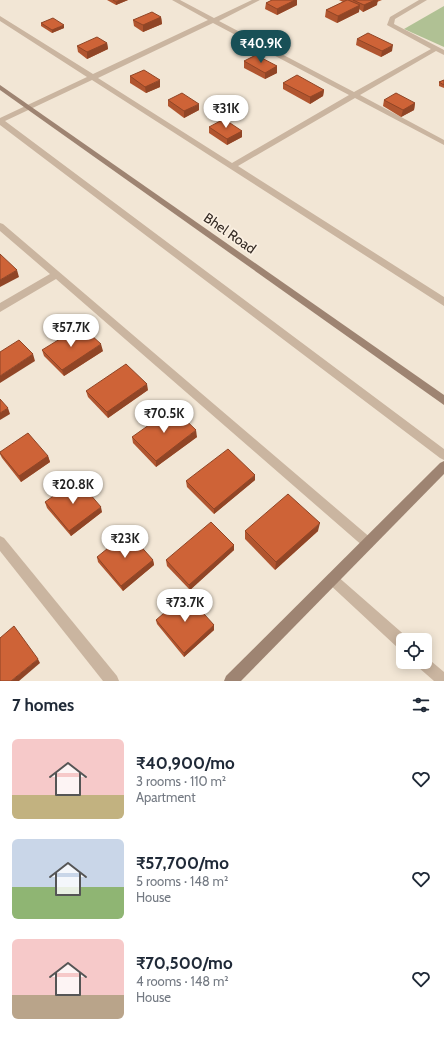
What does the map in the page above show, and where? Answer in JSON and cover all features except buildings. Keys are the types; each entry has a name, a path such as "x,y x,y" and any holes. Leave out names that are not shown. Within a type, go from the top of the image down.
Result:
{"street":[{"path":"175,0 444,143"},
{"path":"257,0 0,121 444,455"},
{"path":"424,0 392,18 390,25 444,53"},
{"path":"0,18 444,302"},
{"path":"232,166 435,49"},
{"name":"Bhel Road","path":"0,87 444,402"},
{"path":"0,226 368,543"},
{"path":"0,308 56,274"},
{"path":"231,681 444,466"},
{"path":"0,542 112,681"},
{"path":"332,579 396,637"},
{"path":"431,669 444,681"}],"green space":[{"path":"444,6 444,47 404,29"}]}
